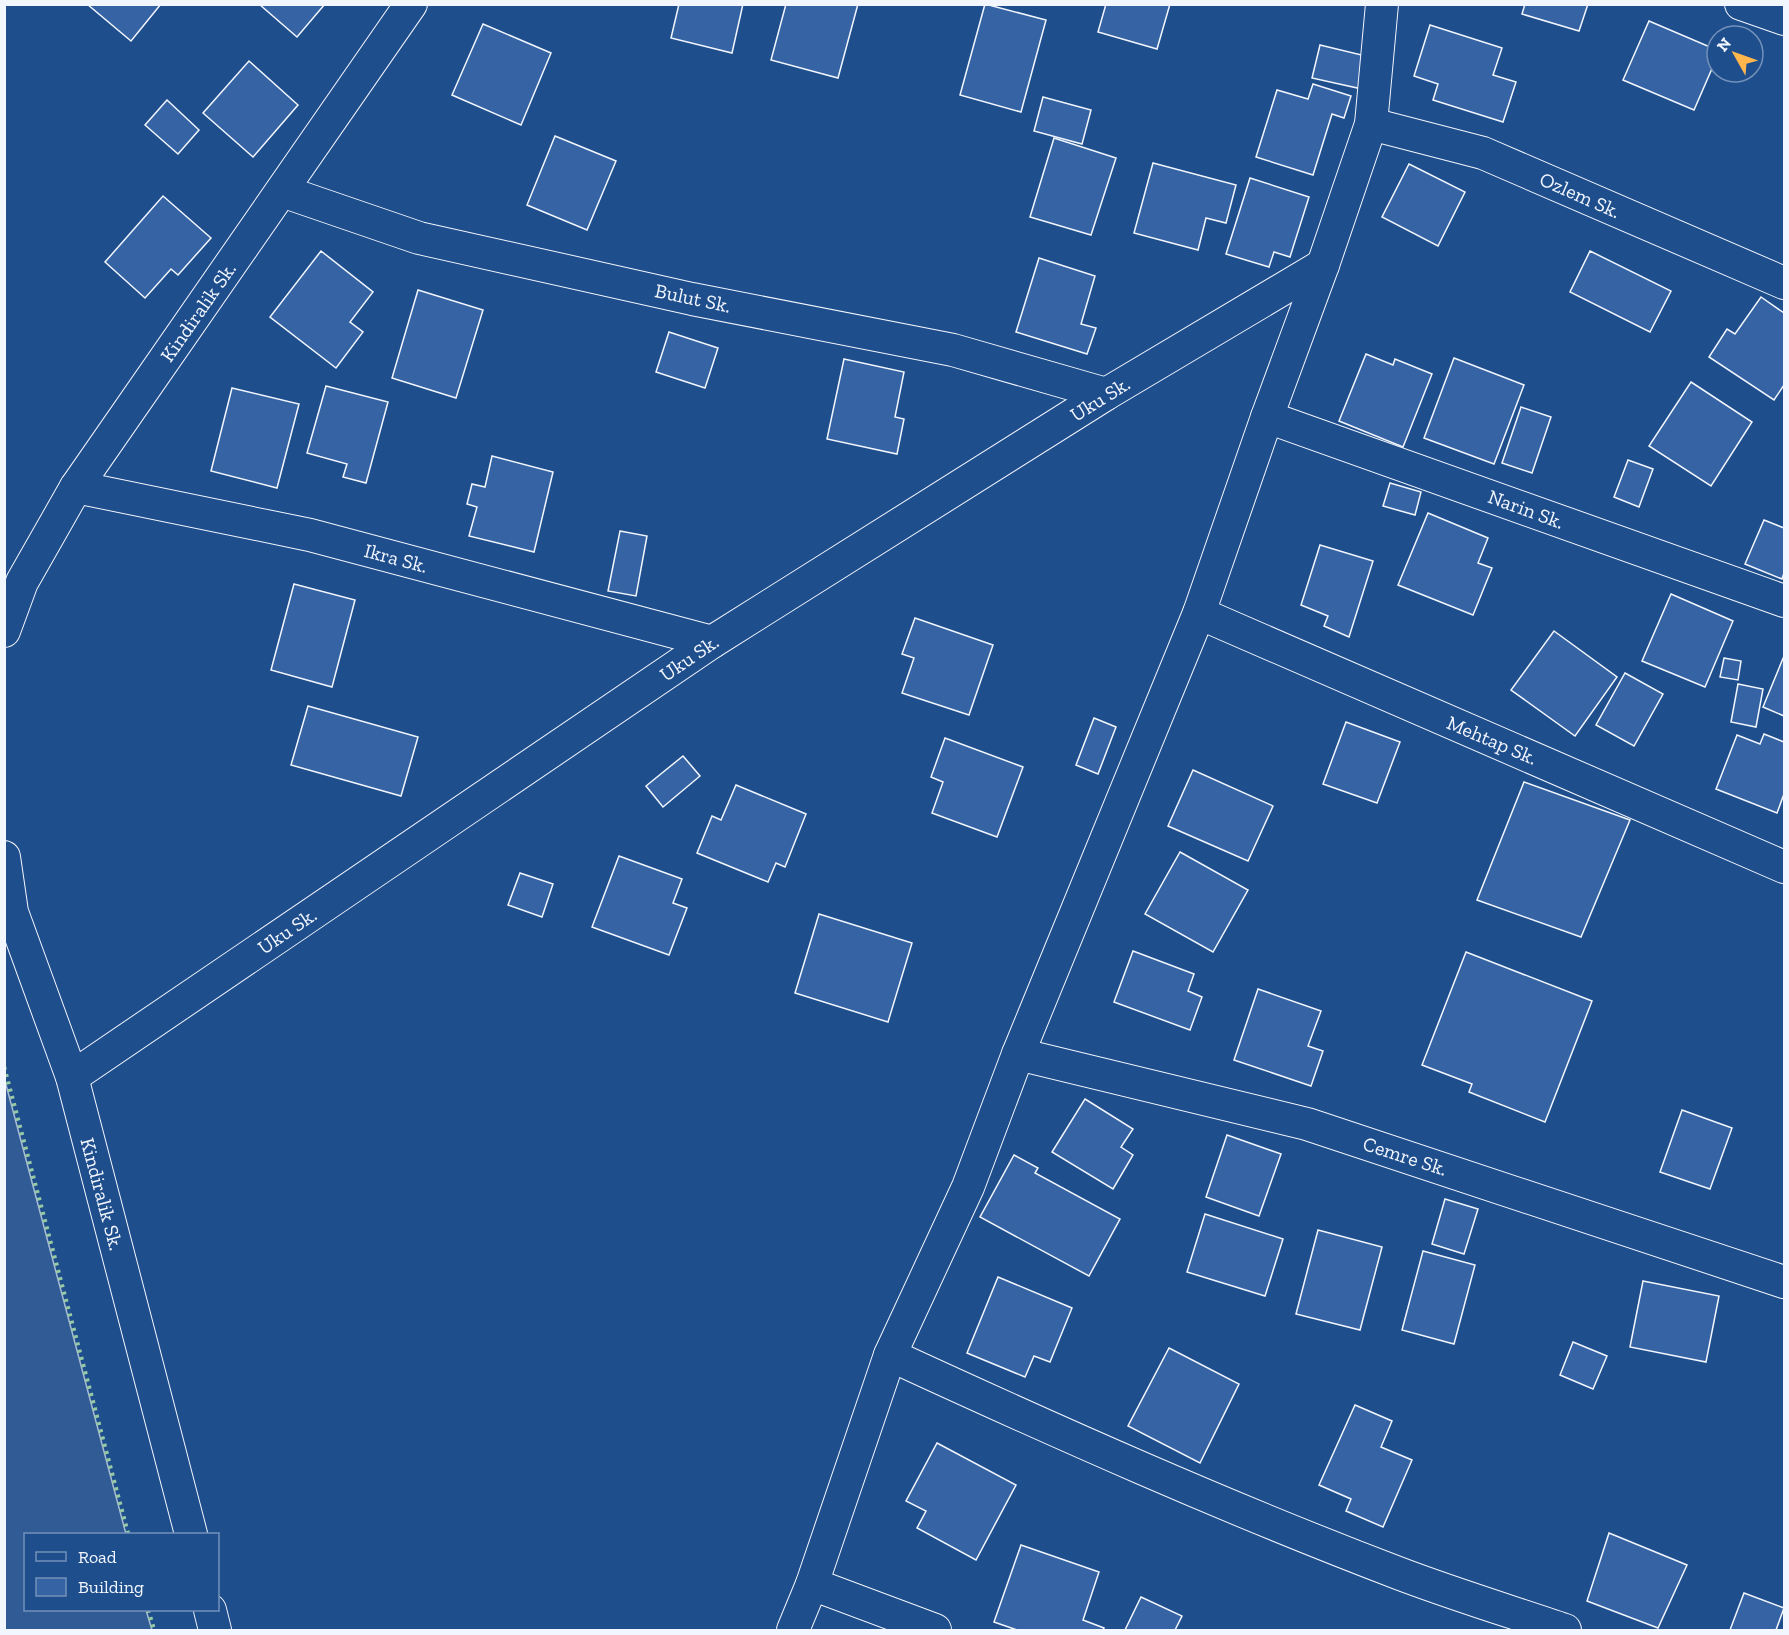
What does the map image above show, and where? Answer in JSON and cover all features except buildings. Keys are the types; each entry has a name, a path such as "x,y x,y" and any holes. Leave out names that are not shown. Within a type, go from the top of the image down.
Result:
{"street":[{"name":"Kindiralik Sk.","path":"4,631 22,582 76,487 411,4"},
{"path":"793,1630 812,1584 890,1355 968,1187 1018,1054 1199,613 1371,124 1382,4"},
{"path":"1740,4 1785,20"},
{"name":"Ozlem Sk.","path":"1371,124 1483,153 1785,283"},
{"name":"Bulut Sk.","path":"282,191 419,238 692,299 953,350 1106,394"},
{"name":"Uku Sk.","path":"72,1077 712,642 1106,394 1323,265"},
{"name":"Narin Sk.","path":"1267,417 1785,601"},
{"name":"Ikra Sk.","path":"76,487 310,535 712,642"},
{"name":"Mehtap Sk.","path":"1199,613 1785,867"},
{"name":"Kindiralik Sk.","path":"4,857 12,912 72,1077 190,1533"},
{"name":"Cemre Sk.","path":"1018,1054 1307,1124 1785,1282"},
{"path":"890,1355 1072,1439 1252,1515 1399,1574 1565,1630"},
{"path":"812,1584 935,1630"},
{"path":"210,1611 215,1630"}],"shaded area":[{"path":"5,1081 126,1533 24,1533 24,1611 146,1611 152,1630 5,1630"}],"hedge":[{"path":"4,1067 128,1533"},
{"path":"148,1611 154,1630"}]}
